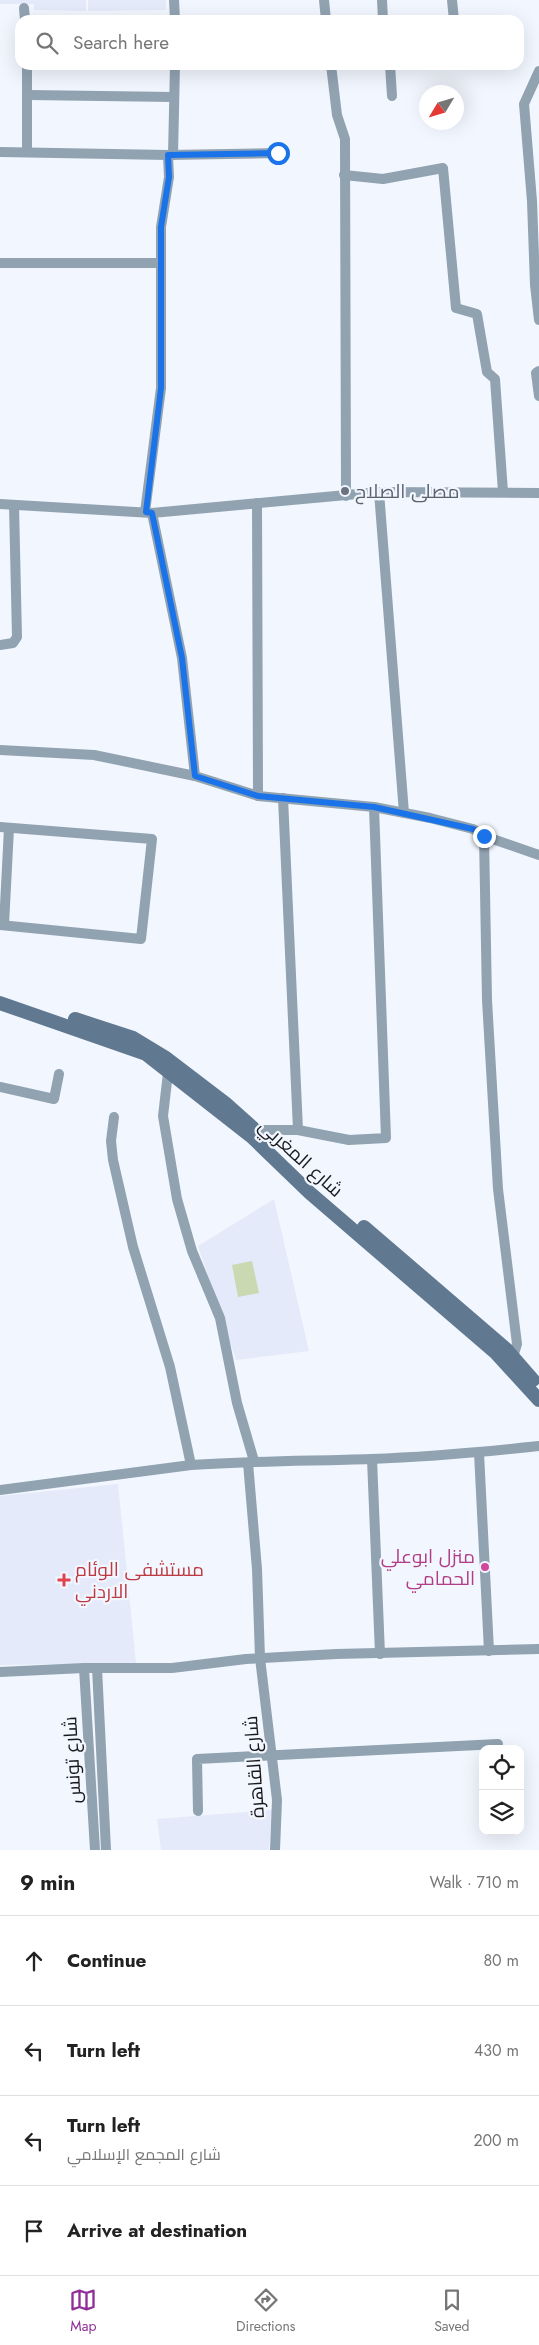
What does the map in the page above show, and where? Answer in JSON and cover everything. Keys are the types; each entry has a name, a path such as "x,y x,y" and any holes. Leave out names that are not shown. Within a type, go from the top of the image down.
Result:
{"main road":[{"name":"شارع المغربي","path":"0,994 133,1038 166,1058 225,1103 306,1178 513,1357 539,1386"},
{"name":"شارع المغربي","path":"0,1003 146,1054 252,1137 310,1193 496,1353 539,1400"}],"street":[{"path":"174,0 175,15"},
{"path":"324,0 326,15"},
{"path":"382,0 384,15"},
{"path":"452,0 454,15"},
{"path":"24,8 25,15"},
{"path":"27,70 29,95 27,151"},
{"path":"174,70 169,177 161,227 161,388 149,512 182,658 195,776"},
{"path":"332,70 337,115 345,140 346,496"},
{"path":"390,70 392,96"},
{"path":"539,71 524,104 532,201 535,285 539,320"},
{"path":"29,95 173,97"},
{"path":"0,152 170,155 278,153"},
{"path":"344,175 383,178 443,168 456,308 477,314 487,372 495,379 503,492"},
{"path":"0,263 160,264"},
{"path":"539,371 536,373 539,396"},
{"path":"379,492 404,813"},
{"path":"0,504 149,512 379,492 539,493"},
{"path":"256,503 258,796"},
{"path":"0,645 13,643 17,637 14,505"},
{"path":"0,750 94,755 195,776 258,796 374,807 473,829 484,836 539,856"},
{"path":"283,798 298,1130"},
{"path":"254,1130 298,1130 349,1140 386,1138 374,807"},
{"path":"5,828 152,839 141,939 2,925 5,828"},
{"path":"484,836 487,1000 498,1189 517,1344 513,1357"},
{"path":"168,1073 163,1116 177,1199 192,1251 220,1318 237,1403 254,1461"},
{"path":"0,1087 54,1098 59,1074"},
{"path":"114,1118 111,1141 113,1160 133,1246 170,1367 191,1465"},
{"path":"0,1490 191,1465 254,1461 372,1459 539,1446"},
{"path":"479,1452 489,1651"},
{"path":"372,1459 380,1654"},
{"name":"شارع القاهرة","path":"254,1461 248,1464 257,1569 260,1658 276,1800 274,1850"},
{"path":"0,1672 84,1668 172,1668 260,1658 539,1649"},
{"name":"شارع تونس","path":"84,1668 95,1850"},
{"name":"شارع تونس","path":"97,1668 106,1850"},
{"path":"198,1811 198,1758 498,1744"}],"shaded area":[{"path":"0,0 86,0 86,11 34,10 34,4 0,4"},
{"path":"88,0 166,0 166,10 88,11"},
{"path":"274,1199 309,1351 236,1360 198,1246"},
{"name":"مستشفى الوئام الاردني","path":"118,1484 136,1663 0,1665 0,1496"},
{"path":"272,1810 269,1850 161,1850 157,1819"}],"green space":[{"path":"252,1261 259,1293 238,1297 232,1265"}],"place":[{"name":"مصلى الصلاح","path":"345,491"},
{"name":"منزل ابوعلي الحمامي","path":"485,1567"},
{"name":"مستشفى الوئام الاردني","path":"64,1580"}],"route":[{"path":"278,153 168,155 169,177 161,227 161,388 146,512 152,513 182,658 195,776 258,796 374,807 473,829 484,836"}]}
